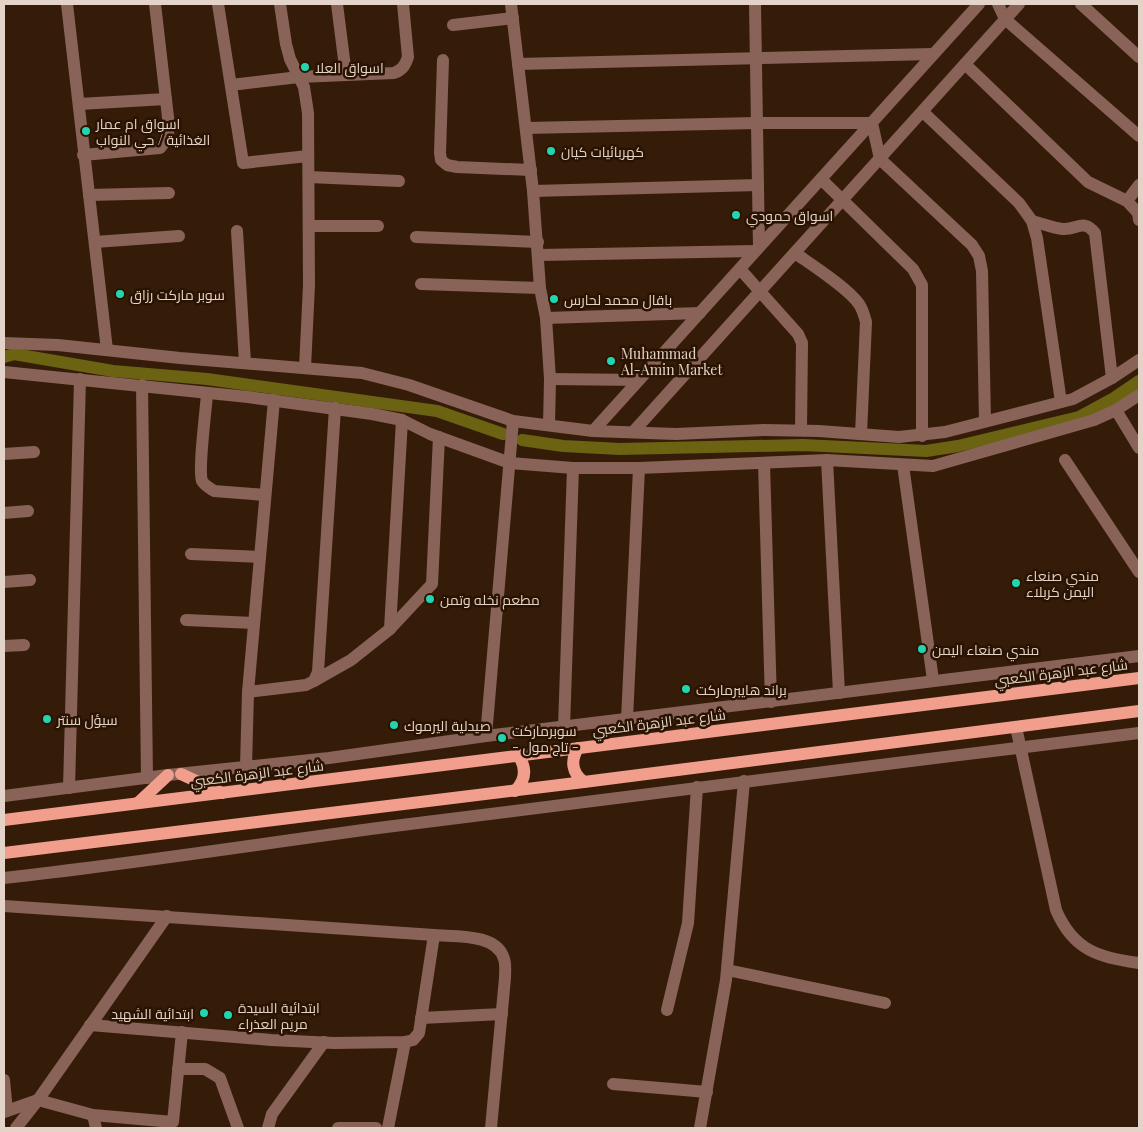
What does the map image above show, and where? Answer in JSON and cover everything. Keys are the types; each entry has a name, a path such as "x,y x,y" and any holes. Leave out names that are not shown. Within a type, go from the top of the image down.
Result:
{"main road":[{"name":"شارع عبد الزهرة الكعبي","path":"4,820 1139,678"},
{"path":"4,853 515,791 1139,711"},
{"path":"578,748 573,760 573,766 579,778 584,782"},
{"path":"515,791 525,774 518,755"},
{"path":"181,774 222,793"},
{"path":"138,803 168,775"}],"street":[{"path":"66,4 107,350"},
{"path":"83,155 160,148 167,139 166,99 155,4"},
{"path":"218,4 243,163 308,156"},
{"path":"280,4 286,44 290,59 304,87 308,113 309,284 305,368"},
{"path":"337,4 346,75"},
{"path":"231,85 299,77 394,73 406,65 408,50 403,4"},
{"path":"511,4 531,170 539,255 540,288 546,318 550,379 549,424"},
{"path":"755,4 758,185 757,249"},
{"path":"593,431 979,4"},
{"path":"998,4 1005,19 1139,136"},
{"path":"633,432 1019,4"},
{"path":"1081,4 1139,57"},
{"path":"453,25 513,18"},
{"path":"518,64 933,54"},
{"path":"443,60 441,160 457,167 531,170"},
{"path":"965,64 1088,182 1127,201 1138,213 1139,220"},
{"path":"79,104 166,99"},
{"path":"922,112 1019,203 1032,220 1037,238 1061,402"},
{"path":"526,128 872,122"},
{"path":"872,122 880,159 972,245 980,256 982,271 985,421"},
{"path":"309,177 399,181"},
{"path":"821,179 913,269 922,285 922,436"},
{"path":"533,191 758,185"},
{"path":"1127,201 1139,185"},
{"path":"89,195 169,193"},
{"path":"1032,220 1064,229 1083,225 1090,227 1095,233 1112,378"},
{"path":"309,226 378,226"},
{"path":"237,231 245,363"},
{"path":"95,242 179,236"},
{"path":"416,237 538,242"},
{"path":"539,255 757,249"},
{"path":"795,253 848,292 858,302 864,312 866,322 861,434"},
{"path":"740,269 798,334 802,343 800,430"},
{"path":"421,284 540,288"},
{"path":"546,318 700,313"},
{"path":"4,342 58,345 362,373 409,385 513,421 593,431 676,434 800,430 899,438 945,432 1073,399 1112,378 1139,360"},
{"path":"4,372 142,385 335,408 402,420 439,437 510,463 573,468 639,468 827,460 933,466 1094,420 1116,410 1139,395"},
{"path":"69,788 80,379"},
{"path":"550,379 640,380"},
{"path":"142,385 147,778"},
{"path":"207,394 201,465 202,481 214,491 265,495"},
{"path":"246,768 248,692 274,400"},
{"path":"314,681 318,672 335,408"},
{"path":"1116,410 1139,448"},
{"path":"390,629 402,420"},
{"path":"486,736 513,421"},
{"path":"248,692 306,686 351,660 390,629 432,584 439,437"},
{"path":"4,454 34,452"},
{"path":"827,460 839,694"},
{"path":"1065,460 1139,572"},
{"path":"764,463 771,702"},
{"path":"903,464 934,680"},
{"path":"564,727 573,468"},
{"path":"627,719 639,468"},
{"path":"4,513 28,511"},
{"path":"191,554 260,557"},
{"path":"4,582 30,580"},
{"path":"186,620 254,623"},
{"path":"4,646 24,645"},
{"path":"4,796 168,775 246,768 486,736 1139,656"},
{"path":"1016,727 1056,910 1060,920 1071,937 1087,950 1106,958 1139,962"},
{"path":"4,878 86,869 697,787 1139,733"},
{"path":"700,1128 727,970 744,781"},
{"path":"666,1010 688,923 697,787"},
{"path":"4,906 434,935 485,940 495,944 505,960 502,1014 490,1128"},
{"path":"16,1128 28,1123 38,1100 167,916"},
{"path":"90,1025 324,1042 405,1042 413,1040 419,1033 434,935"},
{"path":"727,970 885,1003"},
{"path":"421,1018 502,1014"},
{"path":"4,1080 5,1112 38,1100 93,1115 173,1122 182,1032"},
{"path":"268,1128 272,1114 324,1042"},
{"path":"388,1128 405,1042"},
{"path":"178,1069 205,1069 220,1078 238,1128"},
{"path":"613,1084 707,1092"},
{"path":"93,1115 96,1128"},
{"path":"338,1128 376,1128"}],"waterway":[{"path":"4,357 14,354 113,371 207,379 437,411 503,434"},
{"path":"522,440 563,446 620,449 803,445 926,451 958,446 1079,417 1114,398 1139,381"}],"place":[{"name":"اسواق العلا","path":"305,67"},
{"name":"اسواق ام عمار الغذائية / حي النواب","path":"86,131"},
{"name":"كهربائيات كيان","path":"551,151"},
{"name":"اسواق حمودي","path":"736,215"},
{"name":"سوبر ماركت رزاق","path":"120,294"},
{"name":"باقال محمد لحارس","path":"554,299"},
{"name":"Muhammad Al-Amin Market","path":"611,361"},
{"name":"مندي صنعاء اليمن كربلاء","path":"1016,583"},
{"name":"مطعم نخله وتمن","path":"430,599"},
{"name":"مندي صنعاء اليمن","path":"922,649"},
{"name":"براند هايبرماركت","path":"686,689"},
{"name":"سيؤل سنتر","path":"47,719"},
{"name":"صيدلية اليرموك","path":"394,725"},
{"name":"سوبرماركت - تاج مول -","path":"502,738"},
{"name":"ابتدائية الشهيد","path":"204,1013"},
{"name":"ابتدائية السيدة مريم العذراء","path":"228,1015"}]}
